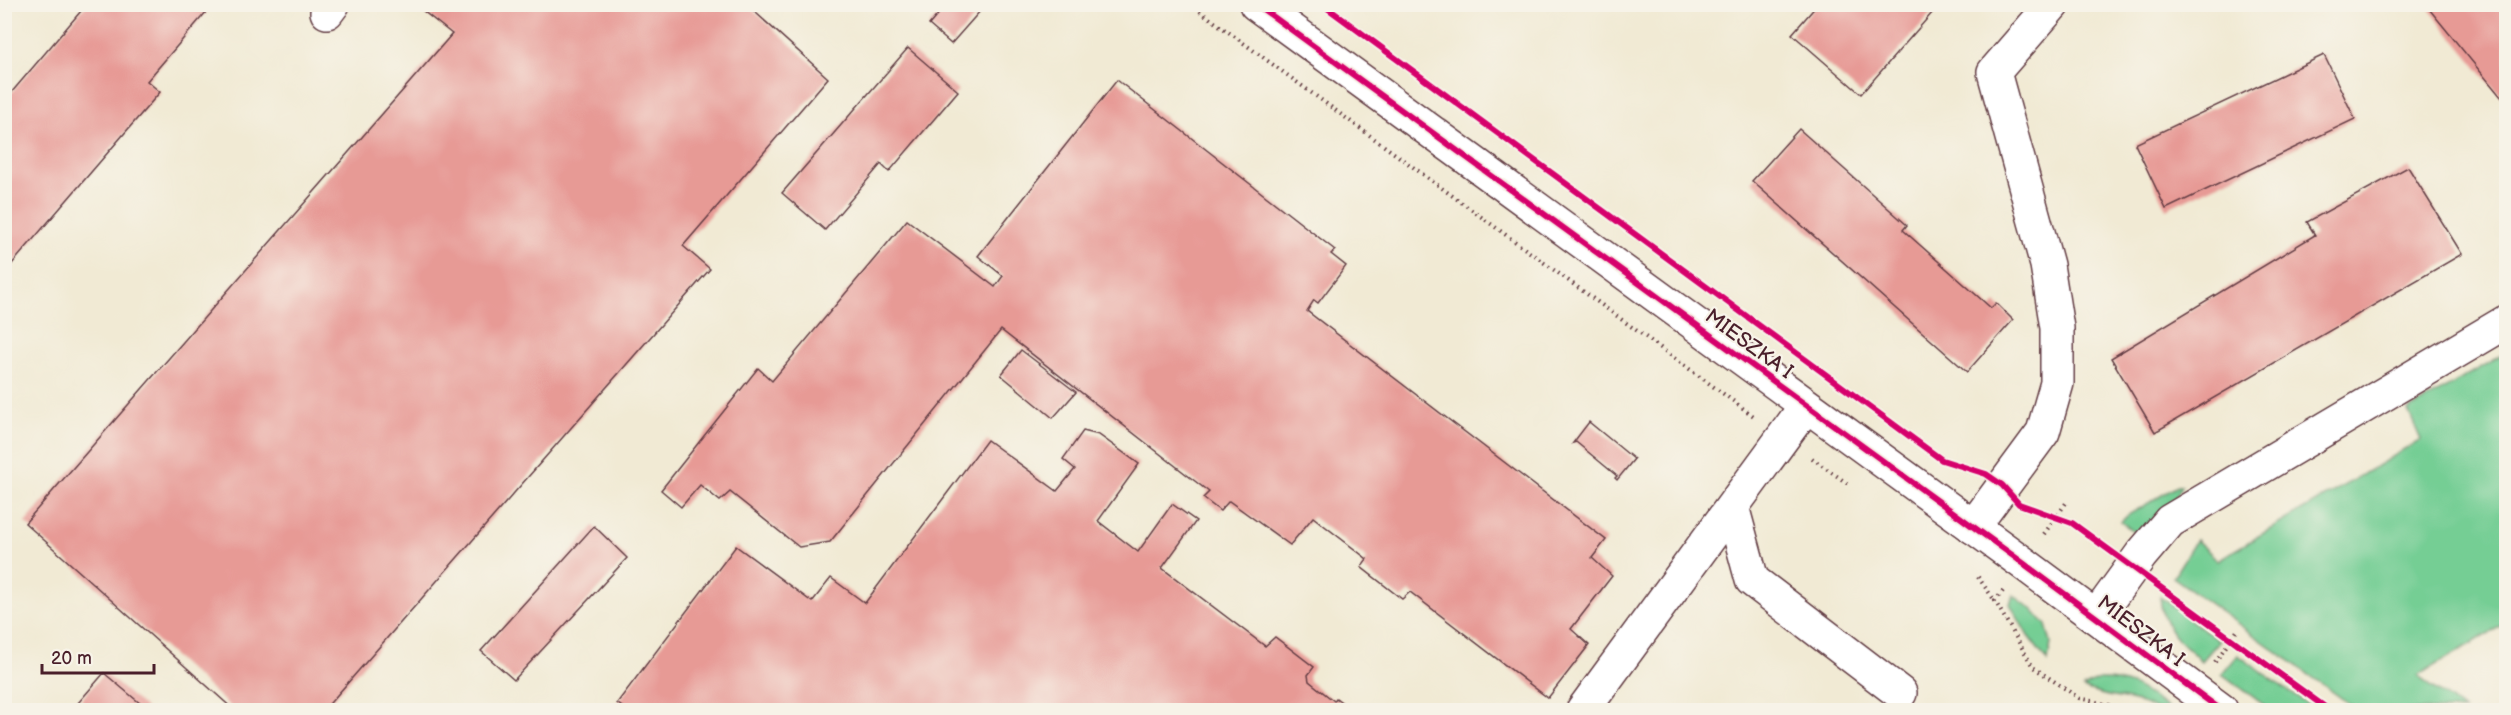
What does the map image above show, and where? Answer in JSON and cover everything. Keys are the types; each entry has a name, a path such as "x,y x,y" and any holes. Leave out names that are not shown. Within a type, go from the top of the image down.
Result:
{"street":[{"name":"MIESZKA I","path":"1257,4 2096,617 2221,711"},
{"path":"1973,527 2043,432 2057,383 2057,328 2047,265 1994,72 2053,4"},
{"name":"MIESZKA I","path":"2096,617 2141,555 2170,521 2506,322"},
{"path":"1583,711 1806,406"},
{"path":"1732,510 1752,580 1900,693"}],"path":[{"path":"1190,4 1851,486"},
{"path":"2047,513 2064,520"},
{"path":"1976,575 1995,601"},
{"path":"2223,632 2240,645"}],"green space":[{"path":"2506,353 2506,623 2417,676 2464,710 2358,710 2173,577 2196,540 2218,560 2421,440 2408,410"},
{"path":"2182,485 2169,510 2136,533 2121,522 2128,515"},
{"path":"2013,595 2033,610 2046,625 2051,643 2048,662 2028,636 2010,604"},
{"path":"2160,597 2219,641 2202,661 2173,634 2164,617"},
{"path":"2238,655 2315,710 2271,710 2222,674"},
{"path":"2099,680 2110,680 2136,687 2168,708 2156,710 2139,702 2101,695 2083,688"}],"building":[{"path":"87,4 213,4 147,81 160,92 5,272 5,100"},
{"path":"426,4 746,4 828,78 683,246 710,269 324,710 234,710 25,523 452,34 422,10"},
{"path":"947,4 975,4 981,10 951,44 929,25"},
{"path":"1818,4 1940,4 1861,94 1792,34"},
{"path":"2425,4 2503,4 2506,9 2506,103"},
{"path":"908,48 958,91 889,172 881,164 825,230 782,193"},
{"path":"2324,55 2355,119 2166,209 2135,144"},
{"path":"1117,80 1335,250 1331,254 1346,266 1318,303 1314,300 1307,311 1606,540 1592,558 1612,576 1571,629 1589,645 1548,698 1410,592 1402,599 1361,567 1367,559 1313,517 1290,545 1229,501 1220,511 1203,498 1209,492 1001,330 830,542 799,547 730,492 720,501 700,485 681,507 661,490 758,368 772,381 907,220 995,287 1003,276 978,256"},
{"path":"1799,129 1907,225 1903,230 1991,308 1996,303 2013,320 1967,372 1752,181"},
{"path":"2408,167 2462,254 2155,432 2111,358 2315,235 2307,222"},
{"path":"1021,350 1076,392 1053,418 1001,375"},
{"path":"1589,422 1634,459 1617,480 1615,478 1617,476 1576,442 1573,443"},
{"path":"1083,431 1099,435 1139,464 1098,521 1138,552 1172,504 1196,521 1162,568 1265,646 1275,637 1314,667 1308,675 1309,681 1334,701 1336,698 1352,710 1169,710 1163,706 1160,710 626,710 617,703 736,546 812,602 831,578 865,603 987,440 1057,491 1075,469 1063,459"},
{"path":"594,526 627,558 514,680 481,651"},
{"path":"104,673 148,710 72,710"}],"cycle path":[{"path":"1256,4 2221,710"},
{"path":"1322,4 1942,460 1986,474 2002,485 2019,504 2072,523 2329,710"}]}
